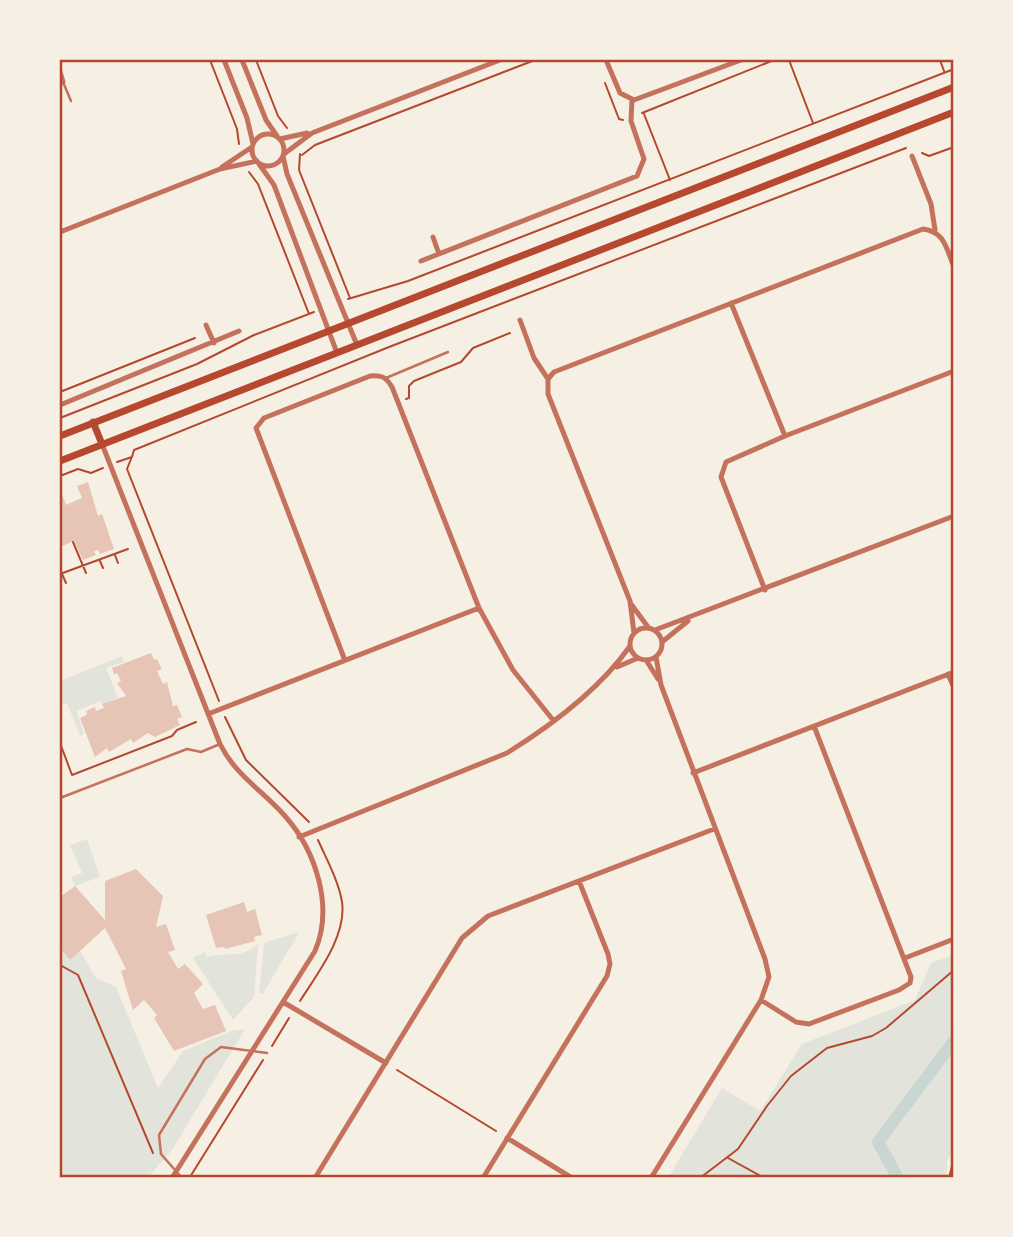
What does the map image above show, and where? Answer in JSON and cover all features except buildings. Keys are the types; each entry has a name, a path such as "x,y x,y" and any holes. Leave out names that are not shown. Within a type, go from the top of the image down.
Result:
{"main road":[{"path":"60,436 954,87"},
{"path":"60,461 954,112"},
{"path":"93,422 102,444"}],"street":[{"path":"224,60 247,118 258,163 274,185 337,353"},
{"path":"242,60 266,120 279,138 287,174 357,345"},
{"path":"60,232 220,169 258,163 273,166 293,146 313,133 500,60"},
{"path":"606,60 620,93 632,99 647,97 741,60"},
{"path":"60,72 63,82"},
{"path":"421,261 637,176 644,159 631,121 632,99"},
{"path":"220,169 264,135 279,138 313,133"},
{"path":"912,152 932,204 935,230 941,236 954,267"},
{"path":"548,379 554,372 922,229 935,230"},
{"path":"433,237 439,254"},
{"path":"731,303 785,436"},
{"path":"520,320 534,358 548,379 548,394 630,601 648,628"},
{"path":"206,325 214,343"},
{"path":"60,405 239,331"},
{"path":"765,590 723,484 722,468 735,457 954,370"},
{"path":"344,658 256,428 264,418 370,376 386,378 479,608 513,670 553,720"},
{"path":"102,444 220,744 236,771 285,817 299,836 321,889 324,922 314,951 173,1175"},
{"path":"634,633 648,628 656,630 691,619 954,516"},
{"path":"614,669 630,646 634,633 630,601"},
{"path":"208,714 344,658 479,608"},
{"path":"651,1178 761,1000 769,977 768,968 661,685 656,657 663,642 691,619"},
{"path":"656,630 663,642"},
{"path":"630,646 638,658"},
{"path":"299,836 507,753 553,720 614,669 638,658 646,660 656,657"},
{"path":"646,660 661,685"},
{"path":"693,774 951,673 954,688"},
{"path":"761,1000 796,1022 809,1024 905,988 911,977 814,726"},
{"path":"315,1178 462,938 488,916 714,829"},
{"path":"483,1178 607,976 610,964 579,881"},
{"path":"905,958 954,939"},
{"path":"283,1002 386,1063"},
{"path":"507,1138 572,1178"}],"lane":[{"path":"63,82 71,101"},
{"path":"386,378 448,352"},
{"path":"60,798 187,749 201,751 220,744"},
{"path":"182,1178 173,1175 161,1154 159,1135 205,1059 221,1047 267,1053"}],"path":[{"path":"210,60 237,129 242,154"},
{"path":"256,60 289,135"},
{"path":"350,298 299,170 302,156 315,145 535,60"},
{"path":"789,60 813,123"},
{"path":"940,60 945,72"},
{"path":"339,302 408,281 954,69"},
{"path":"644,113 670,180"},
{"path":"293,146 302,156"},
{"path":"919,152 929,156 954,147"},
{"path":"190,1178 335,941 342,902 315,831 306,817 246,760 222,709 127,469 134,450 377,352 899,149 912,152"},
{"path":"247,164 251,177 258,184 309,314"},
{"path":"60,418 197,364 254,335 321,310"},
{"path":"398,403 409,398 407,390 414,381 461,362 473,348 510,333"},
{"path":"60,391 195,338 214,343"},
{"path":"60,476 78,469 91,473 132,457"},
{"path":"72,541 86,573"},
{"path":"66,583 61,574 128,549"},
{"path":"114,554 118,563"},
{"path":"100,560 103,568"},
{"path":"72,775 172,736 177,730 196,723"},
{"path":"60,743 76,785"},
{"path":"60,965 78,975 151,1153 161,1154"},
{"path":"699,1178 738,1149 767,1105 791,1076 827,1048 872,1036 886,1028 954,970"},
{"path":"397,1070 496,1131"},
{"path":"727,1157 764,1178"},
{"path":"948,1178 954,1158"}],"shaded area":[{"path":"122,656 124,662 106,668 118,698 102,704 100,701 77,711 84,734 80,736 67,703 60,706 60,681"},
{"path":"87,839 100,877 75,886 72,877 82,873 70,845"},
{"path":"299,932 263,994 259,993 264,943"},
{"path":"258,944 254,997 233,1020 193,958 205,952 207,957 246,952"},
{"path":"60,948 70,960 80,951 96,978 116,987 158,1088 183,1051 231,1031 245,1029 172,1150 148,1177 60,1177"},
{"path":"953,955 954,1151 947,1160 947,1177 668,1178 722,1088 760,1111 802,1044 915,1000 931,963"}],"waterway":[{"path":"898,1178 878,1142 954,1041"}]}
